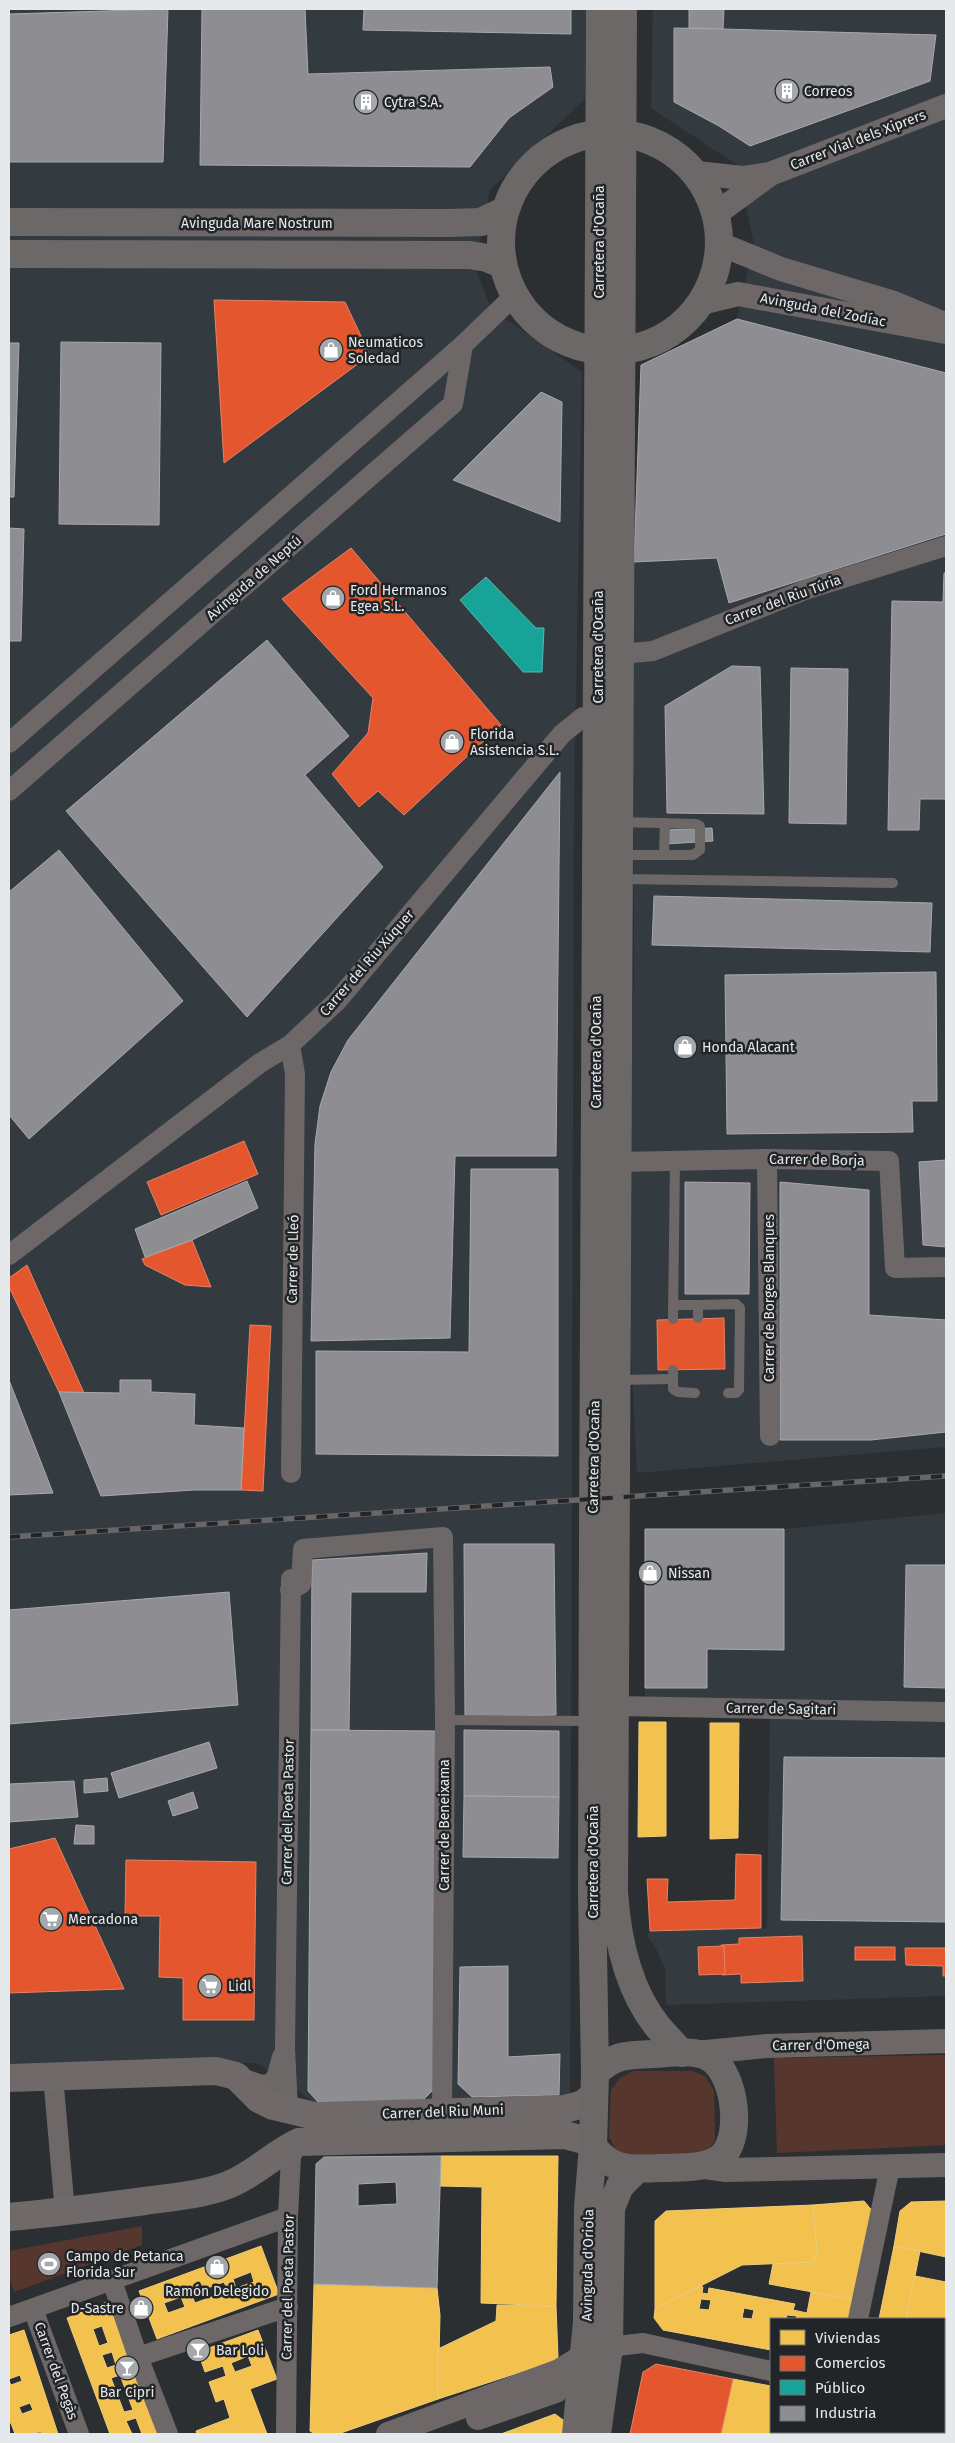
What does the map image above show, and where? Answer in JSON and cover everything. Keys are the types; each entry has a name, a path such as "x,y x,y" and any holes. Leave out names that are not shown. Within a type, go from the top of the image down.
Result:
{"main road":[{"name":"Carretera d'Ocaña","path":"600,9 612,85"},
{"name":"Carretera d'Ocaña","path":"595,2084 593,1721 604,1535 605,1437 595,1183 598,717 610,349 612,85 623,9"},
{"path":"587,136 611,136 656,141 673,150 696,173 710,195 717,213 720,244 715,274 701,303 688,319 671,332 646,344 610,349 588,349 568,344 549,333 514,296 503,265 501,232 504,211 520,179 543,155 564,142 587,136"},
{"name":"Avinguda Mare Nostrum","path":"9,222 449,223 481,222 504,211"},
{"path":"9,254 470,255 486,258 503,265"},
{"name":"Carretera d'Ocaña","path":"605,1437 617,1380 621,654 610,349"},
{"name":"Carretera d'Ocaña","path":"604,1535 615,1706 614,1892 617,1929 631,1974 657,2026 689,2053"},
{"name":"Carrer d'Omega","path":"593,2146 608,2162 616,2166 637,2169 698,2166 717,2160 728,2151 733,2129 730,2082 721,2067 711,2059 689,2053 624,2055 608,2061 595,2084"},
{"path":"9,2078 216,2071 236,2076"},
{"name":"Carrer del Riu Muni","path":"236,2076 259,2099 273,2106 315,2116 565,2108 583,2104 595,2084"},
{"name":"Avinguda d'Oriola","path":"595,2084 593,2146 588,2207 597,2434"},
{"path":"9,2217 65,2212 196,2194 228,2185 256,2171 290,2146 288,2110"},
{"name":"Carrer del Riu Muni","path":"290,2146 565,2134 587,2141 593,2146"},
{"name":"Avinguda d'Oriola","path":"576,2434 568,2395 593,2355 611,2208 620,2186 637,2169"}],"street":[{"name":"Carrer Vial dels Xiprers","path":"696,173 743,178 770,174 946,106"},
{"name":"Carrer Vial dels Xiprers","path":"717,213 770,174"},
{"name":"Avinguda del Zodíac","path":"720,244 781,269 894,303 946,324"},
{"name":"Avinguda del Zodíac","path":"701,303 738,294 946,332"},
{"path":"9,743 463,345 514,296"},
{"name":"Avinguda de Neptú","path":"9,792 453,404 463,345"},
{"name":"Carrer del Riu Túria","path":"621,654 653,651 804,590 946,546"},
{"name":"Carrer del Riu Xúquer","path":"9,1255 260,1063 290,1045 338,1001 562,734 583,717 598,717"},
{"name":"Carrer de Lleó","path":"290,1045 295,1074 291,1473"},
{"name":"Carrer de Borja","path":"618,1162 767,1159 890,1162 895,1268 946,1268"},
{"name":"Carrer de Borges Blanques","path":"767,1159 770,1436"},
{"path":"595,1183 618,1162"},
{"name":"Carrer de Beneixama","path":"291,1583 301,1584 303,1549 444,1538 445,1720 442,2112"},
{"name":"Carrer del Poeta Pastor","path":"288,2110 285,2048 291,1583"},
{"name":"Carrer de Sagitari","path":"615,1706 946,1712"},
{"name":"Carrer d'Omega","path":"689,2053 767,2046 946,2041"},
{"name":"Carrer del Poeta Pastor","path":"236,2076 262,2085 272,2083 277,2075 285,2048"},
{"path":"53,2076 65,2212"},
{"name":"Carrer del Poeta Pastor","path":"286,2434 290,2146"},
{"name":"Carrer d'Omega","path":"698,2166 726,2170 946,2165"},
{"path":"858,2318 890,2166"},
{"path":"9,2318 288,2216"},
{"path":"112,2281 138,2357 168,2434"},
{"path":"138,2357 288,2307"},
{"name":"Carrer del Pegàs","path":"33,2309 79,2434"},
{"path":"388,2434 558,2371 593,2355 643,2343 770,2371"},
{"path":"434,2434 568,2395"}],"lane":[{"path":"620,822 691,824 700,826 700,850 693,855 664,855 620,867"},
{"path":"664,855 666,823"},
{"path":"620,867 892,882"},
{"path":"673,1319 675,1161"},
{"path":"674,1305 736,1304 740,1308 740,1390 736,1393 728,1393"},
{"path":"698,1305 698,1318"},
{"path":"617,1380 673,1374 673,1389 678,1392 695,1393"},
{"path":"445,1720 593,1721"}],"shaded area":[{"path":"9,9 586,9 585,99 490,190 475,266 491,309 582,372 574,804 570,2096 316,2104 257,2063 9,2064"},
{"path":"653,9 946,9 946,1447 637,1473 627,1279 634,968 632,624 641,365 737,319 754,243 737,165 651,108"},
{"path":"946,1513 946,1996 666,2005 665,1969 655,1946 647,1936 650,1931 767,1928 770,1709 645,1706 645,1529 784,1529"},
{"path":"946,2055 946,2145 777,2153 774,2058"},
{"path":"633,2071 693,2071 706,2077 714,2091 715,2140 709,2148 687,2156 626,2157 615,2149 609,2136 611,2090 620,2078"},
{"name":"Campo de Petanca Florida Sur","path":"142,2226 142,2245 14,2292 9,2277 9,2251"}],"building: Viviendas":[{"path":"639,1722 666,1722 666,1836 638,1837"},
{"path":"710,1723 739,1723 738,1838 710,1839"},
{"path":"441,2156 558,2156 556,2306 481,2303 482,2187 440,2186"},
{"path":"864,2201 874,2213 856,2300 769,2284 773,2264 814,2262 817,2253 813,2205"},
{"path":"946,2201 946,2257 894,2246 900,2211 911,2202"},
{"path":"813,2205 817,2253 814,2262 742,2265 655,2309 655,2221 666,2211"},
{"path":"261,2246 279,2294 157,2339 139,2291","holes":["251,2272 254,2282 236,2288 233,2279","224,2282 228,2291 195,2303 191,2294","181,2297 185,2307 168,2313 164,2303"]},
{"path":"894,2246 920,2251 906,2318 879,2318"},
{"path":"915,2276 946,2282 946,2355 945,2318 906,2318"},
{"path":"314,2284 437,2288 440,2315 438,2399 338,2434 315,2434 310,2431"},
{"path":"701,2286 703,2287 702,2293 708,2294 709,2288 795,2304 793,2310 807,2313 811,2292 856,2300 852,2318 796,2318 797,2316 787,2315 786,2318 770,2318 770,2350 663,2330 654,2318 655,2309","holes":["701,2299 711,2300 709,2310 699,2309","744,2308 754,2310 752,2319 742,2318"]},
{"path":"114,2299 165,2434 142,2434 136,2418 126,2421 132,2434 110,2434 67,2318","holes":["102,2326 108,2343 99,2346 93,2329","112,2352 116,2365 107,2368 102,2355","120,2375 133,2410 124,2412 111,2378"]},
{"path":"497,2305 556,2306 558,2357 552,2365 536,2367 438,2399 438,2349 496,2321"},
{"path":"24,2330 58,2434 42,2434 41,2432 15,2434 11,2423 9,2423 9,2381 11,2385 22,2381 20,2375 9,2379 9,2335","holes":["30,2403 33,2410 22,2414 19,2407"]},
{"path":"258,2330 277,2379 250,2389 267,2434 197,2434 196,2431 230,2418 224,2399 216,2402 209,2382 226,2376 223,2366 205,2372 198,2352","holes":["248,2356 252,2366 235,2372 231,2363"]},
{"path":"733,2379 770,2386 770,2433 829,2433 829,2434 721,2434"},
{"path":"555,2414 567,2423 565,2434 501,2434"},
{"path":"946,2420 946,2434 934,2434 945,2433"},
{"path":"894,2433 919,2433 919,2434"}],"building: Comercios":[{"path":"214,300 345,302 370,355 224,463"},
{"path":"351,548 501,725 404,815 378,791 359,807 332,774 368,733 373,698 282,599"},
{"path":"244,1141 258,1174 161,1215 147,1182"},
{"path":"192,1240 211,1287 185,1285 145,1265 142,1259"},
{"path":"27,1265 84,1393 59,1392 9,1287 9,1278"},
{"path":"724,1318 725,1369 658,1370 657,1320"},
{"path":"250,1325 271,1326 263,1491 241,1490"},
{"name":"Mercadona","path":"55,1838 124,1989 9,1993 9,1849"},
{"path":"736,1854 761,1855 761,1928 650,1931 647,1879 668,1879 667,1902 735,1900"},
{"path":"126,1860 256,1862 254,2020 183,2020 183,1978 159,1977 160,1916 125,1916"},
{"path":"802,1936 803,1981 741,1983 741,1974 722,1975 721,1945 739,1944 739,1938"},
{"path":"724,1946 725,1974 699,1975 698,1947"},
{"path":"855,1947 895,1947 895,1960 855,1960"},
{"path":"905,1948 946,1948 946,1976 943,1976 943,1966 906,1965"},
{"path":"656,2364 733,2379 721,2434 630,2434 643,2372"}],"building: Público":[{"path":"486,577 536,628 544,628 542,672 523,672 460,600"}],"building: Industria":[{"path":"168,9 163,162 9,162 9,14"},
{"name":"Cytra S.A.","path":"202,9 305,9 308,74 550,67 553,87 509,118 470,167 200,165"},
{"path":"364,9 571,9 571,34 363,30"},
{"path":"689,9 724,9 723,29 689,28"},
{"name":"Correos","path":"674,28 936,35 930,81 750,146 719,126 674,102"},
{"path":"737,319 946,373 946,534 729,603 717,558 634,562 641,365"},
{"path":"61,342 161,343 159,525 59,524"},
{"path":"9,343 19,343 14,497 9,497"},
{"path":"541,392 562,402 560,522 453,480"},
{"path":"9,528 24,529 21,641 9,641"},
{"path":"944,573 946,573 946,799 920,799 919,830 888,830 892,601 943,602"},
{"path":"267,640 349,736 305,775 383,867 247,1017 66,811"},
{"path":"732,666 760,667 764,814 667,813 665,706"},
{"path":"791,668 848,669 846,824 789,823"},
{"path":"560,772 556,1156 455,1156 450,1338 311,1341 315,1144 320,1106 331,1072 348,1040"},
{"path":"712,828 713,841 665,844 665,830"},
{"path":"59,850 183,1001 29,1139 9,1115 9,892"},
{"path":"654,896 932,903 930,952 652,945"},
{"path":"936,972 937,1101 912,1101 913,1132 727,1134 725,975"},
{"path":"946,1160 946,1247 923,1245 919,1162"},
{"path":"471,1169 558,1169 558,1456 316,1454 316,1351 469,1352"},
{"path":"247,1181 258,1208 192,1240 145,1257 135,1229"},
{"path":"685,1182 750,1183 749,1294 685,1294"},
{"path":"780,1182 869,1190 869,1315 946,1320 946,1432 871,1440 780,1440"},
{"path":"9,1380 53,1493 9,1495"},
{"path":"120,1380 151,1380 151,1392 195,1394 194,1425 244,1428 241,1490 194,1490 101,1496 59,1392 120,1393"},
{"path":"645,1529 784,1529 784,1650 707,1649 707,1688 645,1688"},
{"path":"464,1544 554,1544 556,1715 465,1717"},
{"path":"427,1553 426,1592 351,1592 349,1730 311,1730 312,1560"},
{"path":"906,1565 946,1565 946,1688 904,1687"},
{"path":"229,1592 238,1705 9,1724 9,1610"},
{"path":"311,1730 437,1731 433,2090 423,2100 318,2102 308,2091"},
{"path":"464,1730 559,1731 559,1797 464,1796"},
{"path":"209,1742 217,1768 119,1798 111,1773"},
{"path":"784,1757 946,1758 946,1922 781,1920"},
{"path":"107,1778 108,1791 84,1793 84,1780"},
{"path":"74,1781 78,1817 9,1822 9,1784"},
{"path":"193,1792 198,1808 173,1816 168,1801"},
{"path":"464,1796 559,1797 558,1858 463,1857"},
{"path":"76,1825 94,1826 94,1844 74,1844"},
{"path":"508,1966 508,2057 560,2054 559,2095 472,2097 458,2084 460,1967"},
{"path":"441,2156 437,2288 314,2284 316,2164 324,2157","holes":["396,2182 397,2204 358,2206 358,2184"]}],"railway":[{"path":"9,1537 946,1476"}],"place":[{"name":"Correos","path":"787,91"},
{"name":"Cytra S.A.","path":"366,102"},
{"name":"Neumaticos Soledad","path":"331,350"},
{"name":"Ford Hermanos Egea S.L.","path":"333,598"},
{"name":"Florida Asistencia S.L.","path":"452,742"},
{"name":"Honda Alacant","path":"685,1047"},
{"name":"Nissan","path":"650,1573"},
{"name":"Mercadona","path":"51,1919"},
{"name":"Lidl","path":"210,1986"},
{"name":"Campo de Petanca Florida Sur","path":"49,2264"},
{"name":"Ramón Delegido","path":"217,2267"},
{"name":"D-Sastre","path":"141,2308"},
{"name":"Bar Loli","path":"198,2350"},
{"name":"Bar Cipri","path":"127,2368"}]}
